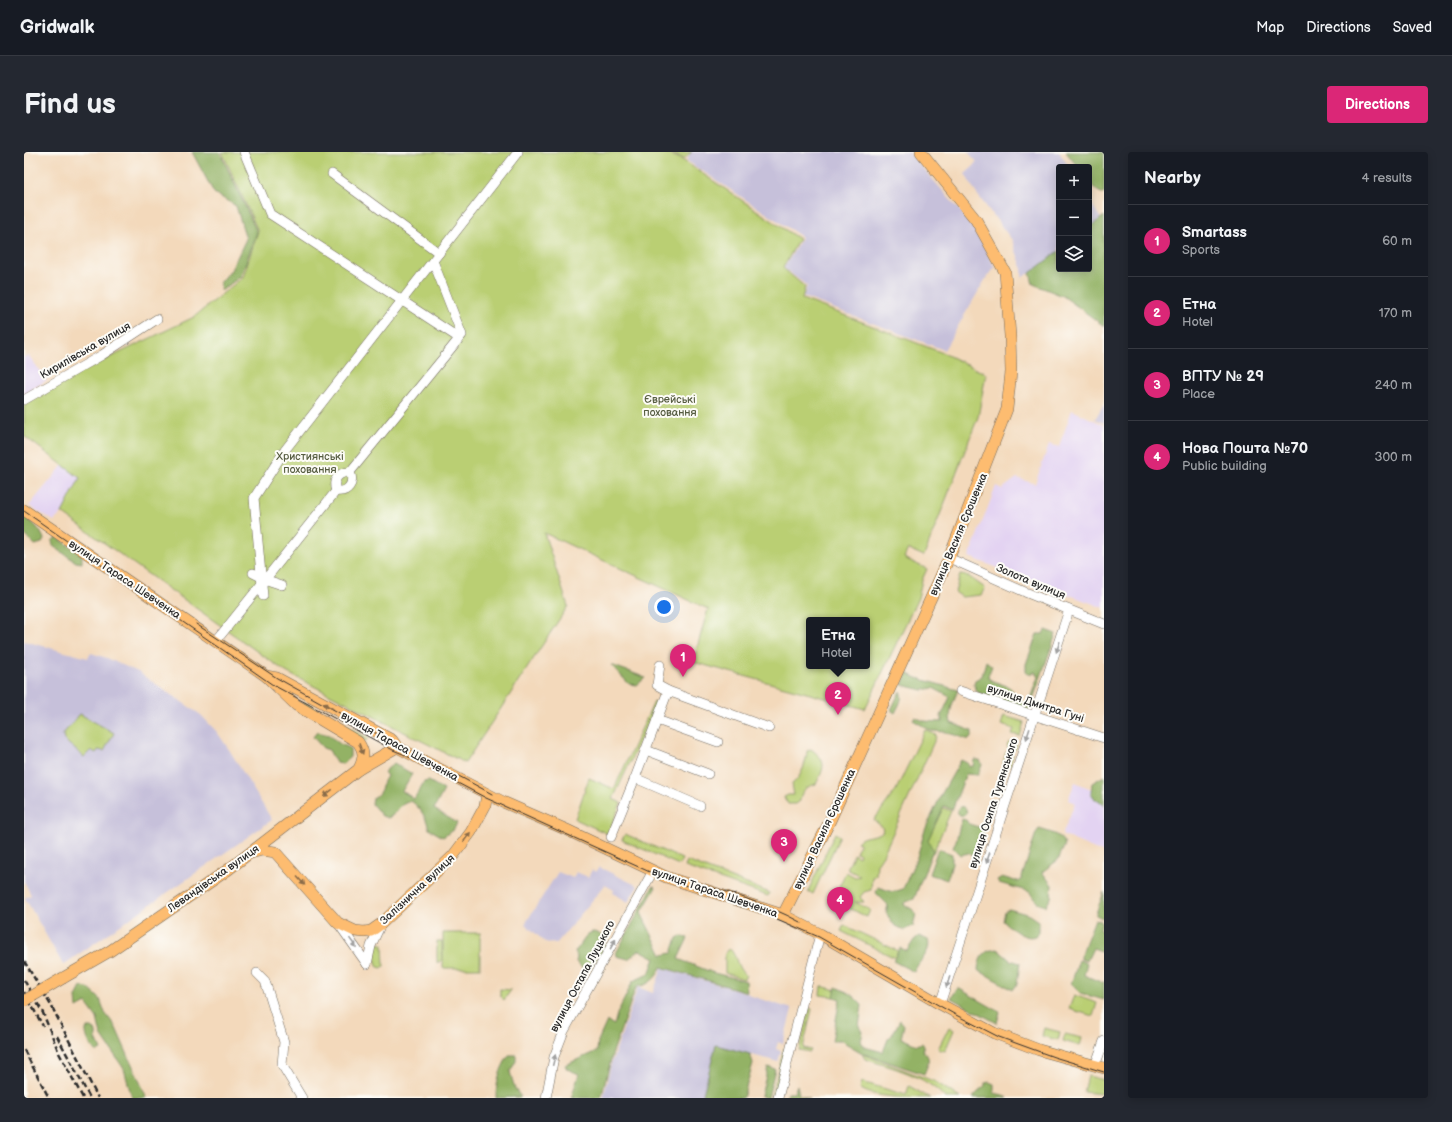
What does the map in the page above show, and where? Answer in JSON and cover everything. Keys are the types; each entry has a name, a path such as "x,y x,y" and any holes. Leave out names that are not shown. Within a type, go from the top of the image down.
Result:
{"main road":[{"name":"вулиця Василя Єрошенка","path":"783,915 825,830 949,558 1007,409 1011,372 1005,272 976,220 921,152"},
{"name":"вулиця Тараса Шевченка","path":"24,510 266,676 296,705 358,742 363,750 364,758 359,769"},
{"name":"вулиця Тараса Шевченка","path":"266,676 277,678 392,740 397,747 488,794 653,871 783,915 820,934 940,1004 1004,1036 1040,1050 1100,1067"},
{"name":"Левандівська вулиця","path":"24,1001 110,951 250,853 359,769 397,747"},
{"name":"Залізнична вулиця","path":"275,852 338,924 355,931 371,931 381,924 453,856 471,832 485,806 488,794"},
{"path":"250,853 262,850 275,852 279,830"}],"street":[{"path":"244,152 270,214 459,338"},
{"path":"264,596 261,579 254,498 285,450 518,152"},
{"path":"332,174 439,253"},
{"path":"336,491 334,484 337,477 342,473 350,472 462,335 433,261"},
{"name":"Кирилівська вулиця","path":"24,400 102,355 157,319"},
{"path":"216,641 261,579 336,491 343,491 349,487 352,480 350,472"},
{"name":"Золота вулиця","path":"949,558 1025,592 1104,624"},
{"path":"261,579 282,585"},
{"path":"252,586 261,579"},
{"name":"вулиця Осипа Турянського","path":"940,1004 1070,610"},
{"path":"660,665 657,685 668,691 769,728"},
{"path":"611,837 668,691"},
{"name":"вулиця Дмитра Гуні","path":"960,691 1104,738"},
{"path":"657,720 718,742"},
{"path":"646,750 708,774"},
{"path":"635,778 700,806"},
{"name":"вулиця Остапа Луцького","path":"546,1098 554,1057 564,1031 653,871"},
{"path":"338,924 367,964 371,946 381,924"},
{"path":"778,1098 820,934"},
{"path":"257,973 265,981 284,1042 282,1065 302,1098"},
{"path":"1100,1067 1104,1041"}],"shaded area":[{"path":"690,152 909,152 975,228 995,268 988,275 944,350 803,297 807,286 784,268 802,237 687,161"},
{"path":"968,152 1059,152 1067,164 1056,164 1056,260 1022,277 1022,267 1012,240 976,193 965,174 977,162"},
{"path":"1092,205 1101,219 1092,227"},
{"path":"29,356 47,380 24,394 24,357"},
{"path":"1104,404 1104,423 1095,419"},
{"path":"1072,410 1104,425 1104,608 969,557 996,486 1002,489 1017,478 1035,484 1049,444 1059,447"},
{"path":"63,465 81,478 62,513 54,521 29,506"},
{"path":"24,641 88,658 91,653 107,658 138,672 201,715 217,732 230,751 272,820 63,965 25,898 31,895 24,881"},
{"path":"1104,778 1104,853 1062,835 1075,803 1068,800 1075,782 1098,792"},
{"path":"599,867 638,886 628,902 613,893 614,890 605,885 556,944 545,942 525,924 558,872 573,878 576,872 588,877 592,870 596,872"},
{"path":"662,968 747,993 751,996 792,1009 783,1044 778,1042 776,1049 781,1051 778,1062 716,1045 702,1098 603,1098 611,1064 638,987 653,993"}],"green space":[{"path":"192,152 220,152 257,232 241,276 221,291 220,283 231,270 246,239 236,206 214,193"},
{"path":"222,152 663,152 681,159 799,239 783,268 805,287 802,299 943,353 986,374 978,417 924,556 908,549 904,558 927,569 922,580 918,598 865,709 693,662 708,609 544,533 568,606 465,763 286,672 62,513 80,478 24,436 24,405 82,371 194,317 243,277 258,231"},
{"path":"668,152 692,152 684,159"},
{"path":"1066,152 1104,152 1104,194 1096,190 1092,186 1092,164 1076,164"},
{"path":"1104,216 1104,326 1063,296 1033,284 1030,273 1056,253 1056,272 1092,272 1092,226"},
{"path":"24,517 38,529 44,539 42,543 35,545 24,534"},
{"path":"57,537 82,555 82,563 76,562 53,546 52,541"},
{"path":"960,575 968,576 985,588 981,595 962,597 955,592"},
{"path":"1045,630 1056,634 1029,710 978,693 974,685 975,680 982,676 986,661 992,666 988,676 989,679 1011,688 1015,695 1016,701 1028,704 1038,677 1035,672 1029,674 1026,673 1026,664 1037,634 1043,634"},
{"path":"611,665 645,678 637,685 629,684"},
{"path":"907,673 917,678 958,690 953,702 950,719 951,723 972,731 972,736 969,740 946,732 931,731 913,720 915,717 924,721 942,722 941,716 950,697 933,688 923,690 902,685"},
{"path":"900,691 901,700 895,713 891,710"},
{"path":"654,702 657,704 613,799 621,803 608,834 575,819 589,778 614,789"},
{"path":"303,703 368,738 366,741 303,705"},
{"path":"80,714 114,733 104,751 98,750 96,753 91,750 84,757 64,740 63,734"},
{"path":"1004,716 1024,722 1020,736 1012,734 1014,729 1001,725"},
{"path":"925,730 936,735 936,737 883,855 877,864 876,875 872,877 871,890 864,892 860,897 864,902 855,902 870,910 867,917 849,908 851,901 845,899 842,904 830,898 835,889 843,893 844,891 838,889 846,872 855,877 860,876 847,869 854,854 859,857 860,854 856,852 860,843 857,842 863,838 877,835 883,831 882,827 874,820 896,790"},
{"path":"317,732 329,735 340,744 350,748 350,757 343,764 336,763 329,750 323,748 313,737"},
{"path":"1012,741 1017,746 1012,751 1007,746"},
{"path":"811,749 820,757 823,769 816,784 809,786 803,792 800,801 796,804 788,804 784,797 794,795 792,784 801,773 806,760 807,751"},
{"path":"1006,752 1013,754 1010,766 1003,764"},
{"path":"961,760 969,764 969,767 973,766 974,760 980,760 982,765 978,775 966,774 952,810 944,806 928,840 933,850 914,899 904,903 904,905 912,909 916,914 913,926 904,930 895,926 886,913 888,905 876,893 878,887 893,892 903,889 917,857 925,830 941,795"},
{"path":"394,763 412,774 402,791 414,799 424,782 429,781 444,790 434,809 457,823 454,829 443,837 429,829 423,814 411,801 400,807 392,816 388,818 382,816 372,804 373,798 379,793 387,776 384,772"},
{"path":"1104,776 1104,805 1095,799 1091,793 1092,783"},
{"path":"962,806 967,811 962,816 957,811"},
{"path":"941,807 951,811 933,853 924,849"},
{"path":"962,819 966,820 969,824 985,829 976,859 969,853 960,855 953,848"},
{"path":"1039,829 1051,832 1058,836 1065,845 1058,860 1042,872 1052,885 1051,898 1046,906 1036,901 1030,892 999,883 997,880 1002,877 1015,881 1021,880 1036,833"},
{"path":"835,833 840,836 813,894 808,891"},
{"path":"625,834 682,859 679,865 622,840"},
{"path":"938,849 952,854 952,864 947,880 929,874"},
{"path":"687,861 770,893 768,896 685,867"},
{"path":"653,886 656,887 641,913 662,955 672,953 677,938 681,936 688,938 678,959 714,973 746,981 747,992 661,967 658,974 652,980 642,986 638,986 635,990 613,1052 601,1098 571,1098 579,1074 567,1069 565,1065 597,1051 598,1041 607,1021 614,1025 617,1014 633,981 649,974 655,958 640,950 628,959 617,956 616,953"},
{"path":"1104,892 1104,917 1102,918 1096,915 1096,913"},
{"path":"1009,909 1030,915 1039,921 1039,933 1030,937 1011,928 1003,921 1005,911"},
{"path":"1095,919 1101,921 1102,923 1100,930 1104,932 1104,952 1093,948 1087,961 1081,959 1081,955"},
{"path":"844,925 898,951 895,958 841,931"},
{"path":"592,932 602,936 606,945 590,970 583,969 576,962 577,957 575,952 588,934"},
{"path":"443,933 480,933 480,968 443,968"},
{"path":"919,936 928,940 929,945 926,953 914,972 893,961 900,948 907,951 914,940"},
{"path":"437,941 442,941 442,960 437,963"},
{"path":"379,943 383,945 384,966 382,968 378,967 375,958 375,952"},
{"path":"730,949 733,952 740,970 746,975 744,979 725,973 725,954 727,950"},
{"path":"997,949 1010,960 1020,963 1017,984 1013,990 978,970 983,955 989,951"},
{"path":"1079,960 1087,963 1084,975 1103,983 1104,981 1104,1000 1080,993 1071,984"},
{"path":"821,986 836,990 834,997 820,995"},
{"path":"81,987 88,988 100,999 105,1013 115,1026 147,1098 132,1098 124,1069 101,1035 97,1018 86,1003 77,1008 76,997"},
{"path":"836,987 851,994 862,1005 859,1027 863,1032 861,1041 864,1047 883,1052 888,1039 892,1035 900,1020 904,1025 901,1038 917,1045 922,1043 924,1046 923,1051 928,1056 928,1061 924,1074 864,1054 842,1041 832,1041 840,999 834,997"},
{"path":"958,988 1000,1012 997,1023 951,998"},
{"path":"500,989 511,990 504,1000 500,996"},
{"path":"1074,995 1097,1003 1093,1016 1069,1009"},
{"path":"809,1008 812,1009 803,1048 811,1050 810,1052 799,1050"},
{"path":"949,1027 954,1030 945,1051 938,1049"},
{"path":"92,1028 96,1031 96,1039 101,1050 97,1052 87,1039 86,1029"},
{"path":"1044,1028 1060,1032 1058,1040 1042,1036"},
{"path":"1065,1034 1082,1038 1080,1046 1063,1041"},
{"path":"716,1045 750,1054 753,1063 743,1098 702,1098"},
{"path":"784,1049 789,1050 778,1098 771,1098"},
{"path":"862,1054 936,1082 960,1098 945,1098 928,1083 908,1073 865,1059"},
{"path":"509,1055 516,1055 516,1061 510,1072 515,1089 521,1097 496,1098 499,1075"},
{"path":"768,1067 775,1069 768,1098 761,1096"},
{"path":"1088,1076 1104,1080 1102,1094 1084,1092"},
{"path":"862,1082 906,1095 909,1086 930,1098 892,1097 873,1094 860,1088"},
{"path":"989,1082 994,1084 994,1093 1008,1098 973,1098 986,1083"},
{"path":"797,1085 799,1095 810,1098 786,1098 788,1093 794,1093"}],"tram line":[{"path":"24,511 273,685 393,750 486,798 652,873 743,907 749,907 819,937 954,1014 999,1037 1054,1057 1104,1072"},
{"path":"196,624 277,678 379,735 392,740 492,794"},
{"path":"676,877 725,891 756,902 802,923"}],"railway":[{"path":"24,961 52,1007 98,1098"},
{"path":"24,980 43,1013 59,1053 83,1098"},
{"path":"24,992 43,1026"},
{"path":"57,1036 90,1098"},
{"path":"24,1050 49,1098"}],"place":[{"name":"Smartass","path":"683,677"},
{"name":"Етна","path":"838,715"},
{"name":"ВПТУ № 29","path":"784,862"},
{"name":"Нова Пошта №70","path":"840,920"}],"park label":[{"name":"Єврейські поховання","path":"670,405"},
{"name":"Християнські поховання","path":"310,462"}]}
